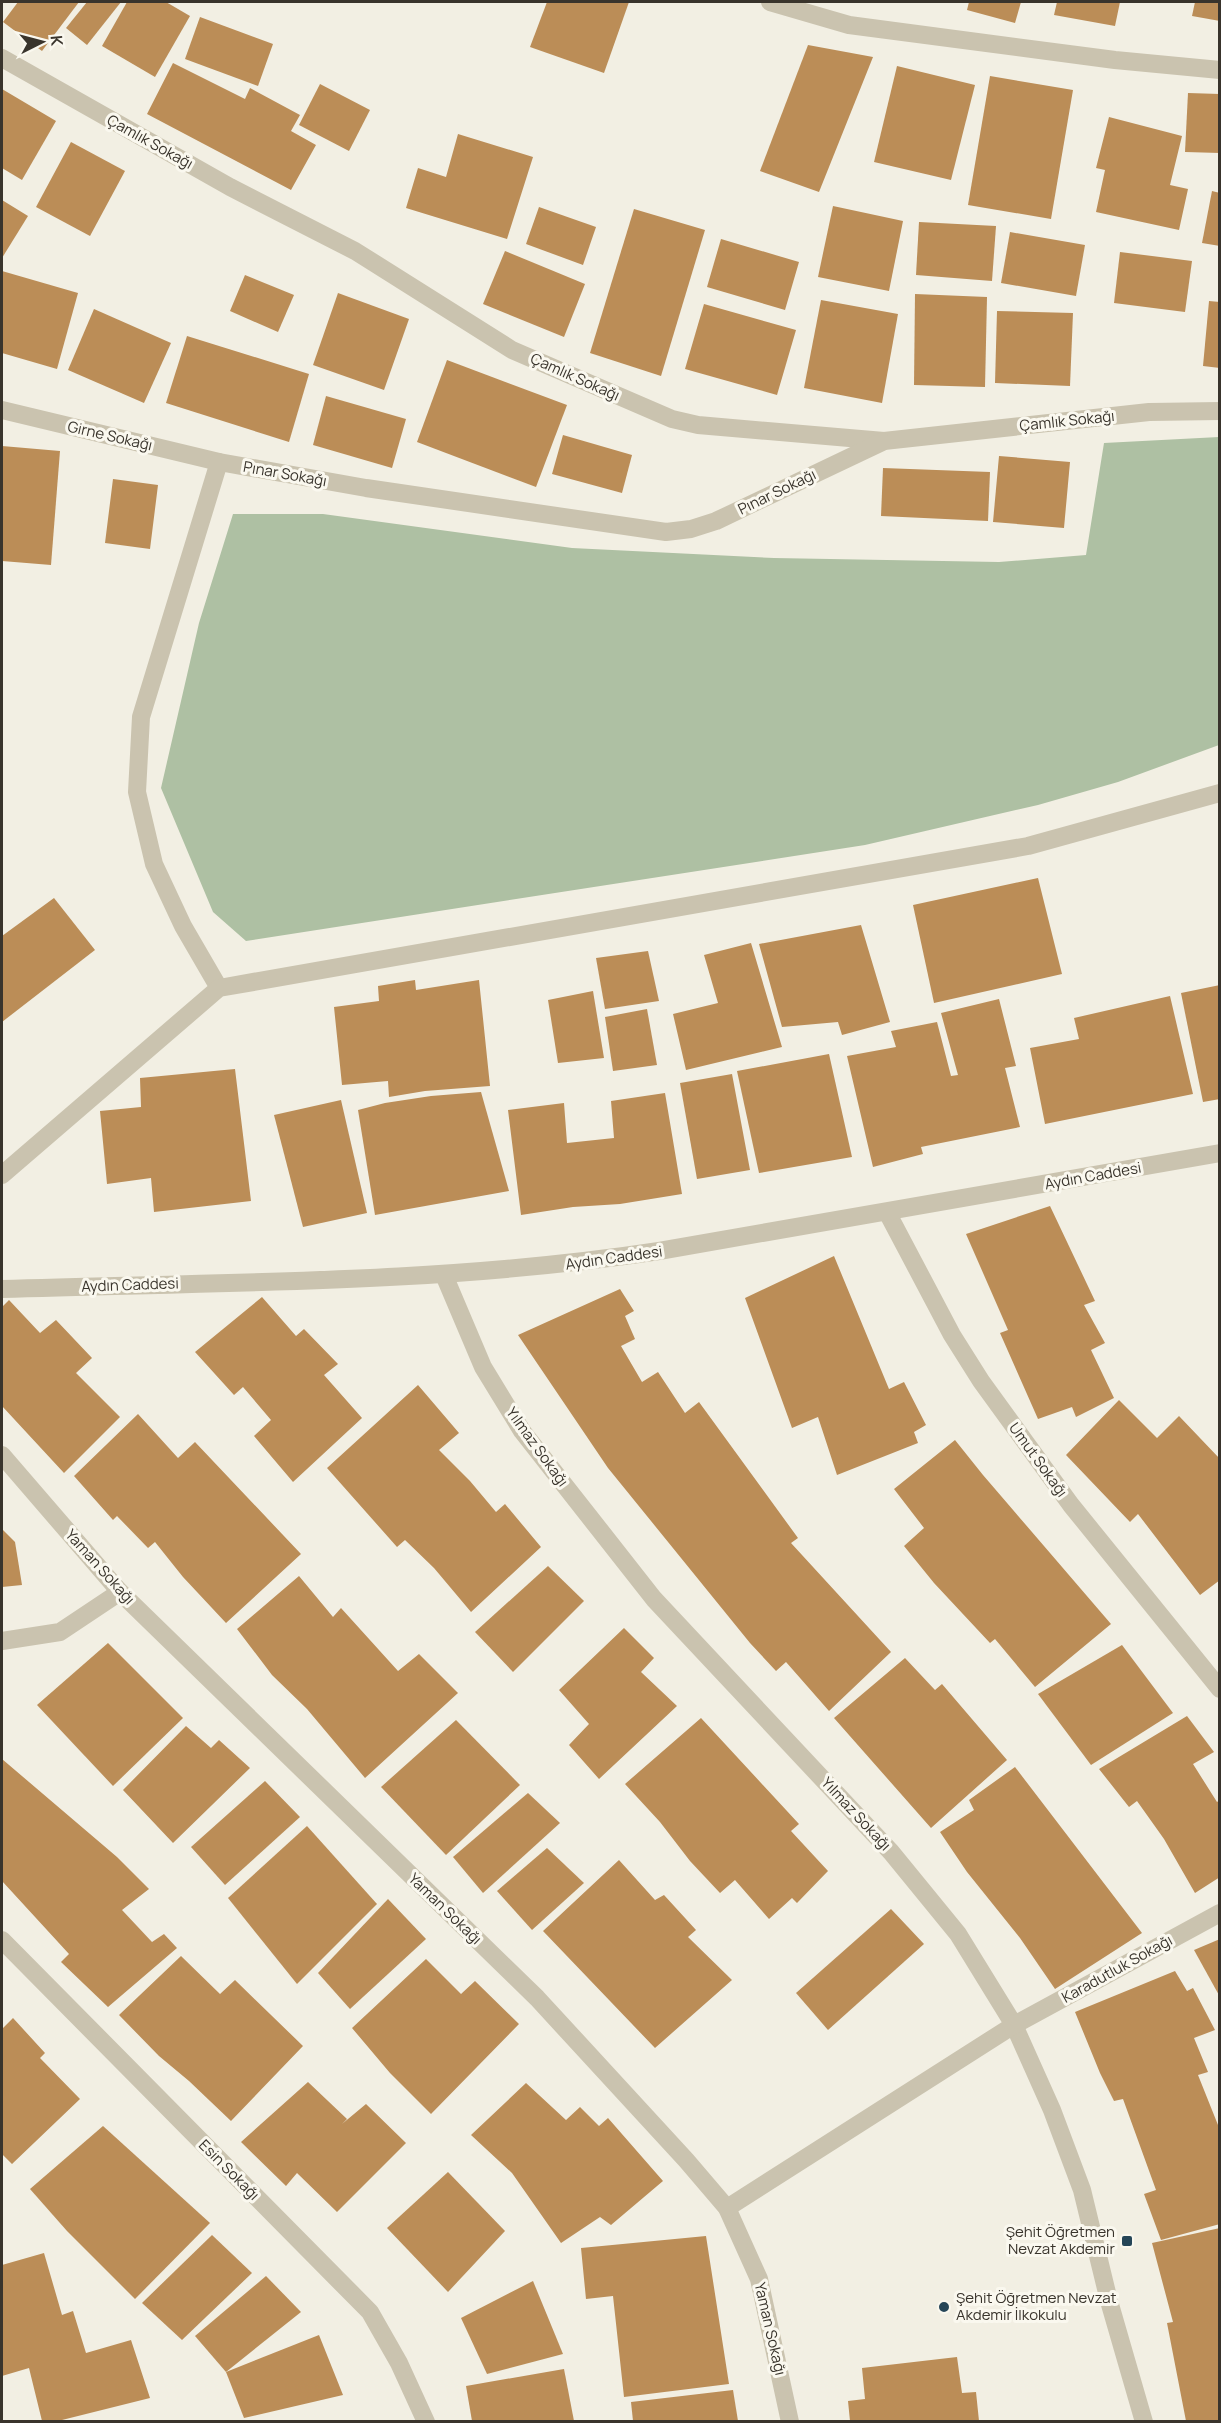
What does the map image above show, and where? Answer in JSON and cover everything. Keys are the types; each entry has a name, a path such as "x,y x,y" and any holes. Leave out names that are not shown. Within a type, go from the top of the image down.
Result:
{"street":[{"path":"770,2 849,25 1114,60 1220,70"},
{"name":"Çamlık Sokağı","path":"2,58 230,187 355,251 512,350 672,419 698,425 884,441 1149,412 1220,411"},
{"name":"Girne Sokağı","path":"2,411 219,462"},
{"name":"Pınar Sokağı","path":"219,462 366,488 666,532 691,529 716,521 884,441"},
{"path":"219,462 141,717 136,792 154,864 183,926 219,988"},
{"path":"2,1175 219,988 1028,846 1220,793"},
{"name":"Aydın Caddesi","path":"2,1289 444,1275 586,1263 1220,1153"},
{"name":"Umut Sokağı","path":"887,1212 952,1335 981,1381 1071,1505 1220,1689"},
{"name":"Yılmaz Sokağı","path":"444,1275 483,1367 522,1431 654,1599 891,1852 957,1934 1014,2025 1052,2110 1082,2190 1109,2301 1144,2421"},
{"name":"Yaman Sokağı","path":"2,1455 120,1592 537,1998 686,2160 727,2208 759,2279 790,2421"},
{"path":"2,1641 60,1632 120,1592"},
{"name":"Karadutluk Sokağı","path":"727,2208 1014,2025 1220,1913"},
{"name":"Esin Sokağı","path":"2,1940 370,2312 399,2364 426,2421"}],"green space":[{"path":"1219,437 1219,745 1118,782 1038,805 865,845 246,941 213,912 161,788 199,623 233,514 323,514 572,548 774,558 999,562 1086,555 1104,443"}],"building":[{"path":"18,2 79,2 42,51 3,22"},
{"path":"87,2 121,2 87,45 66,28"},
{"path":"127,2 166,2 190,16 155,77 102,46"},
{"path":"547,2 629,2 604,73 530,47"},
{"path":"969,2 1021,2 1015,23 967,10"},
{"path":"1057,2 1120,2 1115,26 1054,15"},
{"path":"1195,2 1220,2 1220,21 1192,16"},
{"path":"200,17 273,44 258,86 185,59"},
{"path":"808,45 873,57 819,192 760,171"},
{"path":"173,63 245,99 250,88 300,115 291,131 316,145 291,190 147,114"},
{"path":"897,66 975,85 951,180 874,162"},
{"path":"990,76 1073,90 1051,219 968,205"},
{"path":"320,84 370,110 349,151 299,125"},
{"path":"2,89 56,121 22,180 2,168"},
{"path":"1188,93 1220,94 1220,153 1185,152"},
{"path":"1109,117 1182,136 1170,185 1188,189 1179,230 1096,212 1105,170 1096,168"},
{"path":"458,134 533,157 507,239 406,208 418,168 446,177"},
{"path":"71,142 125,171 90,236 36,207"},
{"path":"1212,191 1220,193 1220,246 1202,243"},
{"path":"2,200 28,216 2,258"},
{"path":"833,206 903,221 889,291 818,277"},
{"path":"539,207 596,227 583,265 526,244"},
{"path":"634,209 705,230 661,376 590,353"},
{"path":"919,222 996,226 992,281 916,275"},
{"path":"1010,232 1085,245 1076,296 1001,283"},
{"path":"721,239 799,262 785,310 707,287"},
{"path":"505,251 585,284 564,337 483,304"},
{"path":"1120,252 1192,261 1185,312 1114,303"},
{"path":"2,271 78,293 57,369 2,353"},
{"path":"245,275 294,295 278,332 230,311"},
{"path":"338,293 409,319 384,390 313,365"},
{"path":"915,294 987,297 985,387 914,385"},
{"path":"821,300 898,314 882,403 804,388"},
{"path":"1209,301 1220,302 1220,368 1203,366"},
{"path":"704,304 796,330 777,395 685,369"},
{"path":"94,309 171,343 144,403 68,370"},
{"path":"997,311 1073,313 1070,386 995,383"},
{"path":"187,336 309,374 289,442 166,403"},
{"path":"447,360 567,405 536,487 417,442"},
{"path":"326,396 406,419 392,468 313,445"},
{"path":"563,435 632,455 622,493 552,474"},
{"path":"2,446 60,451 51,565 2,561"},
{"path":"999,456 1070,462 1064,528 993,522"},
{"path":"883,468 990,472 988,521 881,516"},
{"path":"113,479 158,485 150,549 105,543"},
{"path":"1038,878 1062,974 934,1003 913,905"},
{"path":"54,898 95,950 2,1022 2,936"},
{"path":"861,925 890,1022 842,1035 838,1022 782,1027 759,944"},
{"path":"751,943 782,1047 686,1070 673,1014 718,1003 704,955"},
{"path":"648,951 659,1001 605,1009 596,958"},
{"path":"415,980 416,990 479,980 490,1086 425,1091 389,1097 388,1081 342,1085 334,1007 379,1001 378,986"},
{"path":"1220,985 1220,1099 1203,1102 1181,993"},
{"path":"593,991 604,1058 558,1063 548,1000"},
{"path":"1170,996 1193,1094 1045,1124 1030,1048 1079,1039 1074,1018"},
{"path":"999,999 1016,1066 1005,1068 1020,1127 921,1147 923,1154 873,1167 847,1056 896,1047 891,1031 937,1022 951,1076 958,1075 941,1013"},
{"path":"647,1009 657,1065 613,1071 605,1017"},
{"path":"829,1054 852,1157 759,1173 737,1071"},
{"path":"235,1069 251,1201 154,1212 151,1178 107,1184 100,1111 141,1107 140,1078"},
{"path":"732,1074 750,1170 697,1179 680,1083"},
{"path":"481,1092 509,1191 375,1215 358,1110 431,1096"},
{"path":"665,1093 682,1194 620,1204 573,1207 521,1215 508,1110 564,1103 567,1143 614,1138 611,1101"},
{"path":"341,1100 367,1213 303,1227 274,1115"},
{"path":"1050,1206 1095,1301 1084,1305 1105,1343 1091,1350 1114,1398 1076,1417 1072,1407 1038,1419 1000,1333 1008,1330 966,1234"},
{"path":"834,1256 889,1389 904,1382 926,1425 914,1432 918,1443 837,1475 818,1417 792,1428 745,1298"},
{"path":"620,1289 634,1311 625,1316 635,1339 621,1346 642,1382 658,1372 685,1413 699,1402 798,1538 791,1543 891,1652 829,1711 786,1662 776,1671 750,1643 608,1468 518,1335"},
{"path":"262,1297 296,1336 304,1329 338,1364 324,1375 362,1418 293,1482 254,1436 271,1420 243,1387 234,1395 195,1352"},
{"path":"9,1300 40,1333 56,1320 92,1358 76,1373 120,1417 64,1473 2,1406 2,1307"},
{"path":"418,1385 459,1433 439,1450 470,1481 496,1512 505,1504 541,1547 471,1612 434,1568 405,1540 397,1547 327,1468"},
{"path":"1119,1400 1157,1438 1179,1416 1220,1459 1220,1580 1200,1595 1138,1514 1130,1522 1066,1455"},
{"path":"138,1414 178,1458 195,1442 301,1554 226,1623 183,1577 155,1542 148,1548 117,1516 113,1520 74,1476"},
{"path":"955,1440 1111,1624 1035,1687 995,1639 990,1643 934,1583 904,1546 924,1528 894,1489"},
{"path":"2,1529 15,1542 22,1585 2,1587"},
{"path":"548,1566 584,1601 513,1672 475,1632"},
{"path":"299,1576 333,1617 341,1608 398,1671 419,1654 458,1693 365,1778 307,1709 272,1675 237,1629"},
{"path":"624,1628 654,1658 641,1672 677,1706 599,1779 569,1745 589,1724 559,1690"},
{"path":"108,1643 183,1718 113,1786 37,1705"},
{"path":"1122,1645 1173,1713 1091,1765 1038,1694"},
{"path":"905,1658 935,1690 942,1684 1007,1760 931,1828 834,1718"},
{"path":"1187,1716 1214,1752 1193,1764 1217,1802 1220,1800 1220,1877 1195,1893 1164,1839 1137,1801 1129,1807 1099,1769"},
{"path":"701,1718 799,1824 791,1831 828,1871 797,1903 792,1898 769,1919 735,1880 720,1893 625,1784"},
{"path":"456,1720 520,1785 446,1855 381,1787"},
{"path":"186,1726 211,1748 219,1740 250,1768 173,1843 123,1790"},
{"path":"2,1759 117,1857 149,1889 122,1910 152,1942 164,1934 177,1948 108,2007 61,1962 69,1954 2,1881"},
{"path":"1015,1767 1142,1933 1055,1989 1020,1938 967,1872 940,1832 974,1810 969,1800"},
{"path":"265,1781 300,1817 225,1885 191,1847"},
{"path":"528,1793 560,1823 483,1893 453,1857"},
{"path":"307,1826 377,1904 297,1984 228,1898"},
{"path":"547,1848 584,1883 532,1930 497,1891"},
{"path":"619,1860 655,1900 664,1895 696,1930 688,1937 732,1980 655,2048 543,1931"},
{"path":"388,1899 426,1939 350,2009 318,1973"},
{"path":"891,1909 924,1944 828,2030 796,1993"},
{"path":"1220,1939 1220,1997 1194,1950"},
{"path":"181,1956 220,1994 235,1980 303,2046 231,2121 159,2056 119,2015"},
{"path":"426,1959 461,1994 475,1981 519,2024 431,2114 390,2073 352,2028"},
{"path":"1175,1971 1187,1991 1193,1988 1215,2030 1194,2038 1208,2072 1198,2075 1220,2130 1220,2224 1161,2240 1144,2194 1156,2190 1123,2099 1114,2101 1075,2012"},
{"path":"13,2018 45,2053 40,2058 80,2099 12,2164 2,2154 2,2029"},
{"path":"308,2082 347,2119 342,2124 366,2104 406,2143 337,2212 297,2173 286,2186 241,2142"},
{"path":"526,2083 566,2120 580,2107 599,2126 608,2118 663,2181 611,2225 600,2217 561,2243 512,2173 471,2135"},
{"path":"103,2126 210,2223 135,2299 67,2231 30,2189"},
{"path":"448,2172 505,2231 448,2292 387,2228"},
{"path":"1220,2228 1220,2421 1186,2421 1167,2323 1173,2322 1152,2243"},
{"path":"212,2235 252,2273 182,2340 142,2303"},
{"path":"706,2236 729,2384 624,2397 613,2296 586,2299 581,2248"},
{"path":"44,2253 62,2315 73,2311 86,2353 131,2340 150,2398 58,2421 42,2421 29,2368 2,2376 2,2265"},
{"path":"266,2276 301,2312 226,2372 195,2336"},
{"path":"533,2281 563,2354 487,2374 461,2318"},
{"path":"319,2335 343,2395 244,2418 226,2372"},
{"path":"957,2357 962,2393 976,2392 979,2421 850,2421 848,2401 865,2399 862,2368"},
{"path":"564,2369 574,2421 472,2421 466,2386"},
{"path":"733,2390 738,2421 633,2421 631,2402"}],"place":[{"name":"Şehit Öğretmen Nevzat Akdemir","path":"1127,2241"},
{"name":"Şehit Öğretmen Nevzat Akdemir İlkokulu","path":"944,2307"}]}
